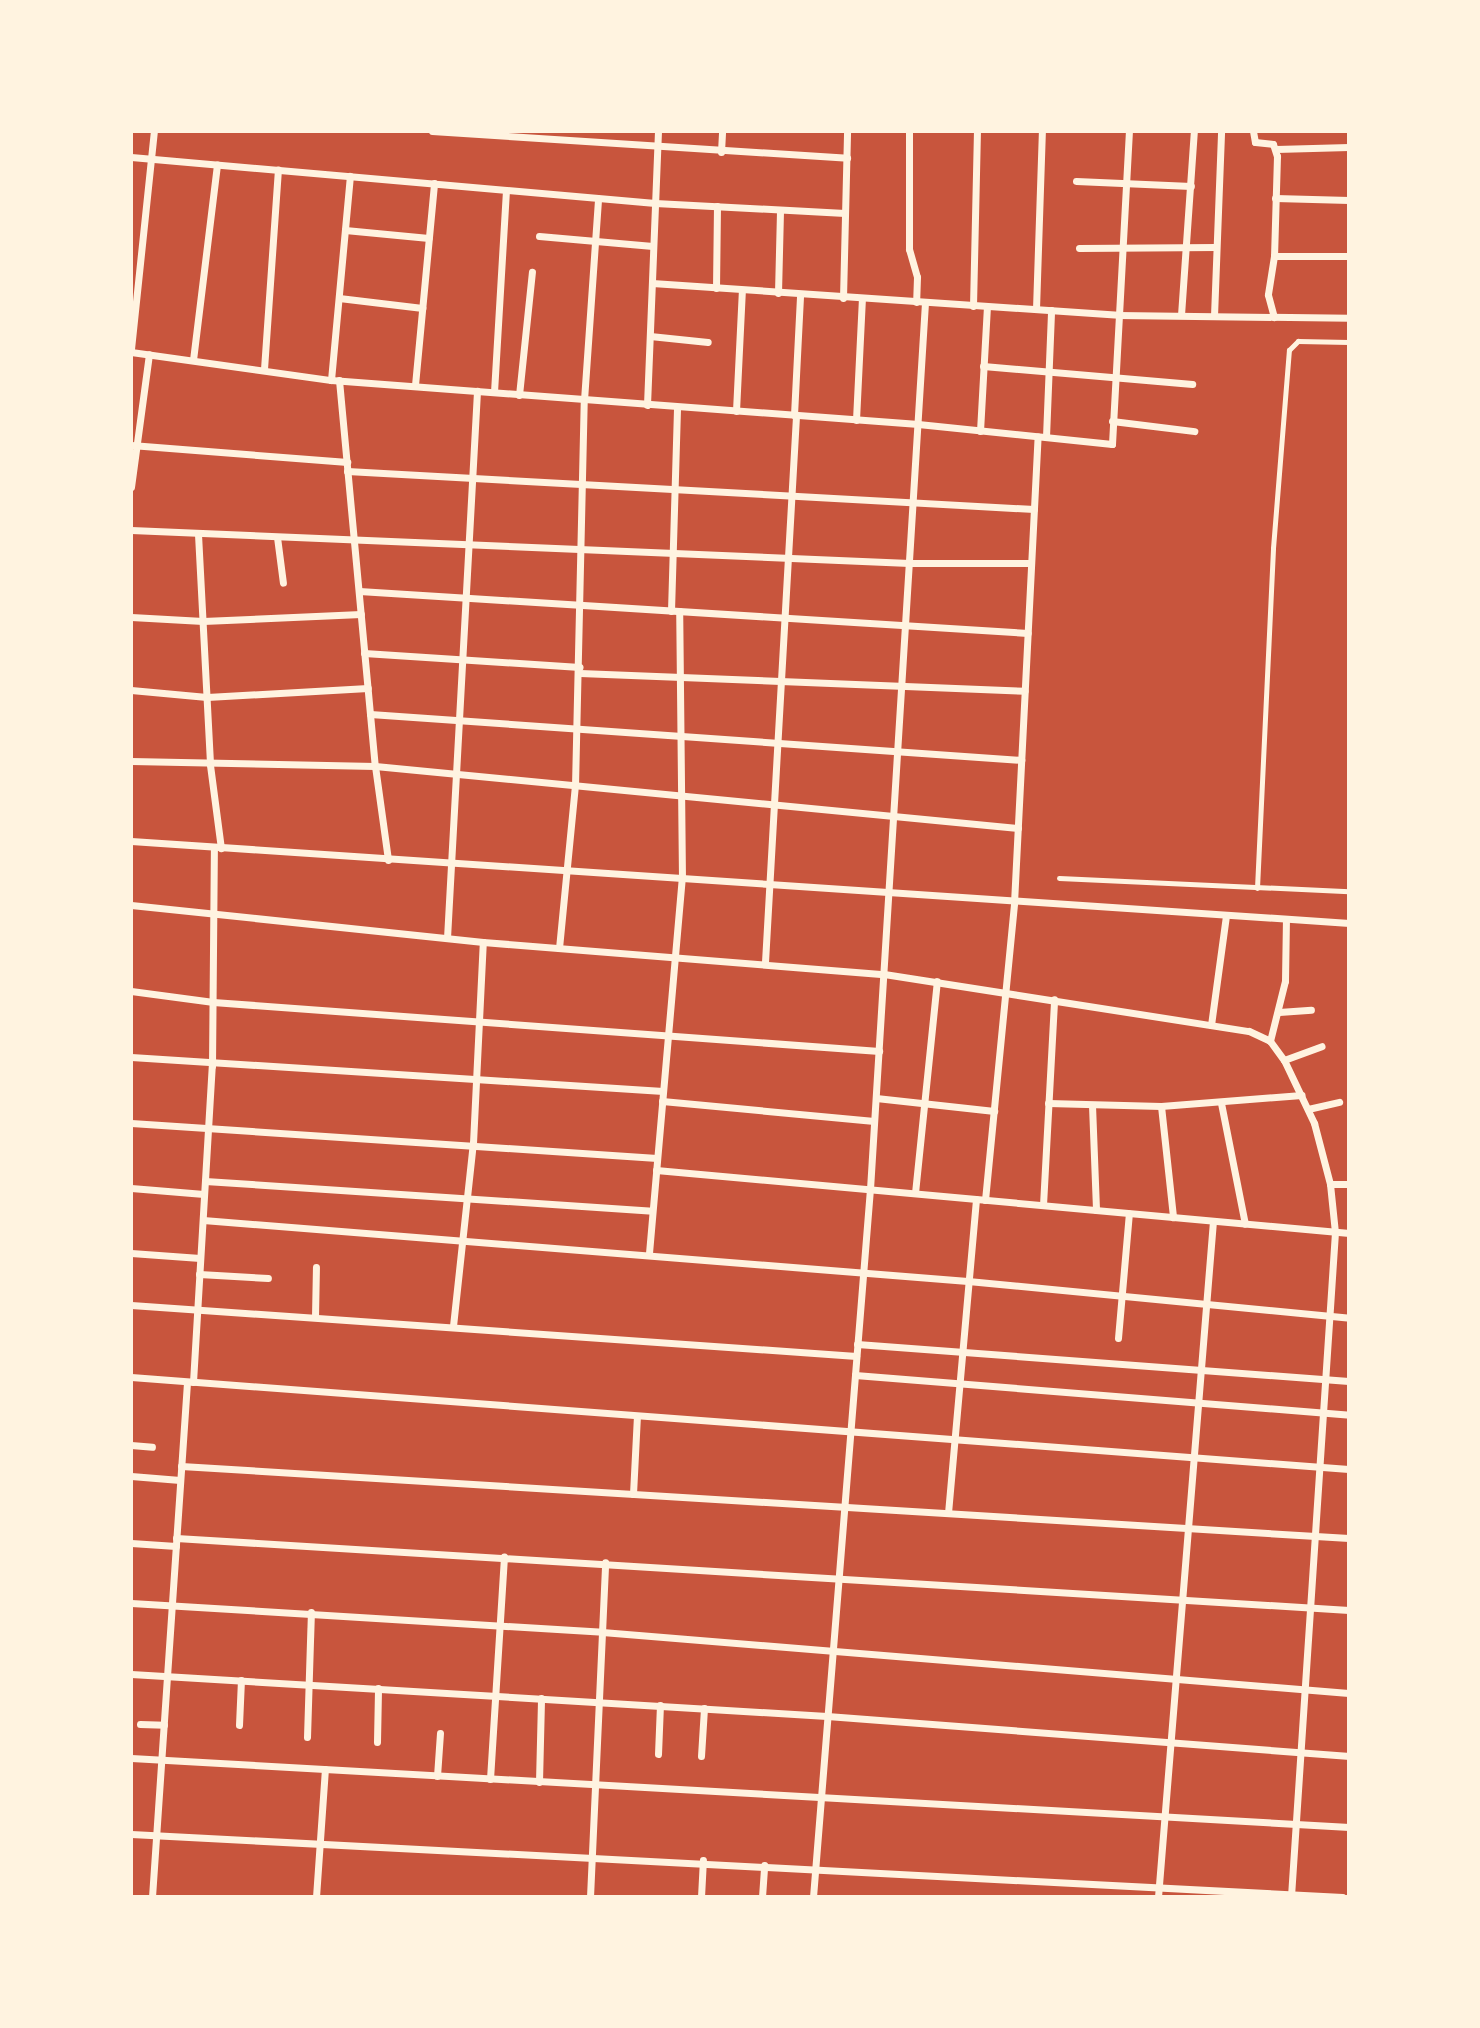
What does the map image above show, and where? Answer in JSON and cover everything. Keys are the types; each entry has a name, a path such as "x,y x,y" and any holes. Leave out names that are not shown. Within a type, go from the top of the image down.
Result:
{"street":[{"path":"155,131 131,350 335,380 918,424 1112,444 1129,131"},
{"path":"432,131 657,149 847,158"},
{"path":"647,404 658,131"},
{"path":"721,152 722,131"},
{"path":"844,298 847,131"},
{"path":"909,131 909,249 917,277 916,302"},
{"path":"973,306 977,131"},
{"path":"1036,309 1042,131"},
{"path":"1181,315 1194,131"},
{"path":"1213,316 1221,131"},
{"path":"1253,131 1255,142 1269,142 1276,149 1275,256 1268,295 1274,317"},
{"path":"1276,149 1349,147"},
{"path":"131,157 655,203 845,213"},
{"path":"193,360 217,164"},
{"path":"264,369 278,169"},
{"path":"350,176 335,380 347,467 375,766 388,860"},
{"path":"1076,181 1191,186"},
{"path":"415,385 434,183"},
{"path":"494,393 506,190"},
{"path":"559,948 575,786 582,605 584,400 598,198"},
{"path":"1275,198 1349,200"},
{"path":"716,288 717,206"},
{"path":"778,293 780,210"},
{"path":"345,230 429,238"},
{"path":"539,236 653,246"},
{"path":"1079,247 1216,247"},
{"path":"1275,256 1349,256"},
{"path":"519,394 532,272"},
{"path":"652,283 844,298 1118,314 1349,318"},
{"path":"736,411 742,290"},
{"path":"765,962 789,557 800,295"},
{"path":"339,298 422,308"},
{"path":"856,420 862,299"},
{"path":"813,1897 870,1189 925,303"},
{"path":"980,431 987,307"},
{"path":"985,1200 1014,902 1034,509 1048,371 1051,310"},
{"path":"650,336 708,342"},
{"path":"131,487 134,445 149,354"},
{"path":"983,366 1192,384"},
{"path":"447,938 454,864 477,391"},
{"path":"649,1254 682,879 680,677 673,552 677,407"},
{"path":"1112,421 1194,431"},
{"path":"134,445 472,478 1034,509"},
{"path":"131,530 909,563 1031,563"},
{"path":"152,1897 181,1466 197,1310 212,1066 214,916 218,847 210,765 198,534"},
{"path":"277,537 284,583"},
{"path":"359,591 1028,633"},
{"path":"131,617 203,621 361,614"},
{"path":"364,653 680,677 1025,691"},
{"path":"131,690 207,697 368,688"},
{"path":"370,715 1021,760"},
{"path":"131,761 210,765 375,766 1018,828"},
{"path":"131,841 1349,923"},
{"path":"131,905 214,916 483,942 765,962 884,974 1211,1024 1249,1031 1270,1041 1284,1060 1308,1109 1329,1184 1335,1232 1291,1895"},
{"path":"1211,1024 1226,915"},
{"path":"1270,1041 1285,981 1286,919"},
{"path":"453,1326 473,1143 483,942"},
{"path":"915,1194 937,981"},
{"path":"131,991 213,1002 879,1051"},
{"path":"1044,1205 1054,999"},
{"path":"1279,1012 1311,1010"},
{"path":"1284,1060 1322,1046"},
{"path":"131,1057 212,1066 663,1091"},
{"path":"1048,1103 1161,1106 1301,1095"},
{"path":"876,1098 994,1111"},
{"path":"662,1101 874,1121"},
{"path":"1308,1109 1339,1102"},
{"path":"1221,1103 1245,1224"},
{"path":"1092,1105 1096,1210"},
{"path":"1161,1106 1173,1217"},
{"path":"131,1123 473,1143 657,1158"},
{"path":"656,1170 1349,1233"},
{"path":"205,1181 652,1211"},
{"path":"1329,1184 1349,1184"},
{"path":"131,1188 204,1194"},
{"path":"948,1513 975,1199"},
{"path":"1118,1338 1129,1213"},
{"path":"202,1220 863,1272 1349,1318"},
{"path":"1158,1897 1213,1221"},
{"path":"131,1253 200,1258"},
{"path":"315,1317 316,1268"},
{"path":"199,1274 268,1278"},
{"path":"131,1305 856,1356"},
{"path":"857,1344 1349,1381"},
{"path":"855,1375 1349,1415"},
{"path":"131,1377 1349,1469"},
{"path":"633,1494 637,1416"},
{"path":"131,1445 152,1447"},
{"path":"181,1466 1349,1538"},
{"path":"131,1476 180,1480"},
{"path":"131,1543 176,1542 504,1556 1349,1609"},
{"path":"490,1779 504,1556"},
{"path":"590,1897 605,1562"},
{"path":"131,1603 311,1612 833,1649 1349,1693"},
{"path":"307,1737 311,1612"},
{"path":"131,1674 827,1716 1349,1756"},
{"path":"239,1725 241,1680"},
{"path":"377,1742 378,1688"},
{"path":"539,1782 541,1698"},
{"path":"658,1754 660,1705"},
{"path":"701,1756 704,1708"},
{"path":"141,1724 164,1725"},
{"path":"437,1776 440,1733"},
{"path":"131,1758 821,1800 1349,1827"},
{"path":"316,1897 325,1769"},
{"path":"131,1833 703,1860 1342,1897"},
{"path":"701,1897 703,1860"},
{"path":"762,1897 764,1865"}],"lane":[{"path":"1257,888 1273,548 1289,350 1298,341 1349,342"},
{"path":"1059,878 1349,891"}]}
